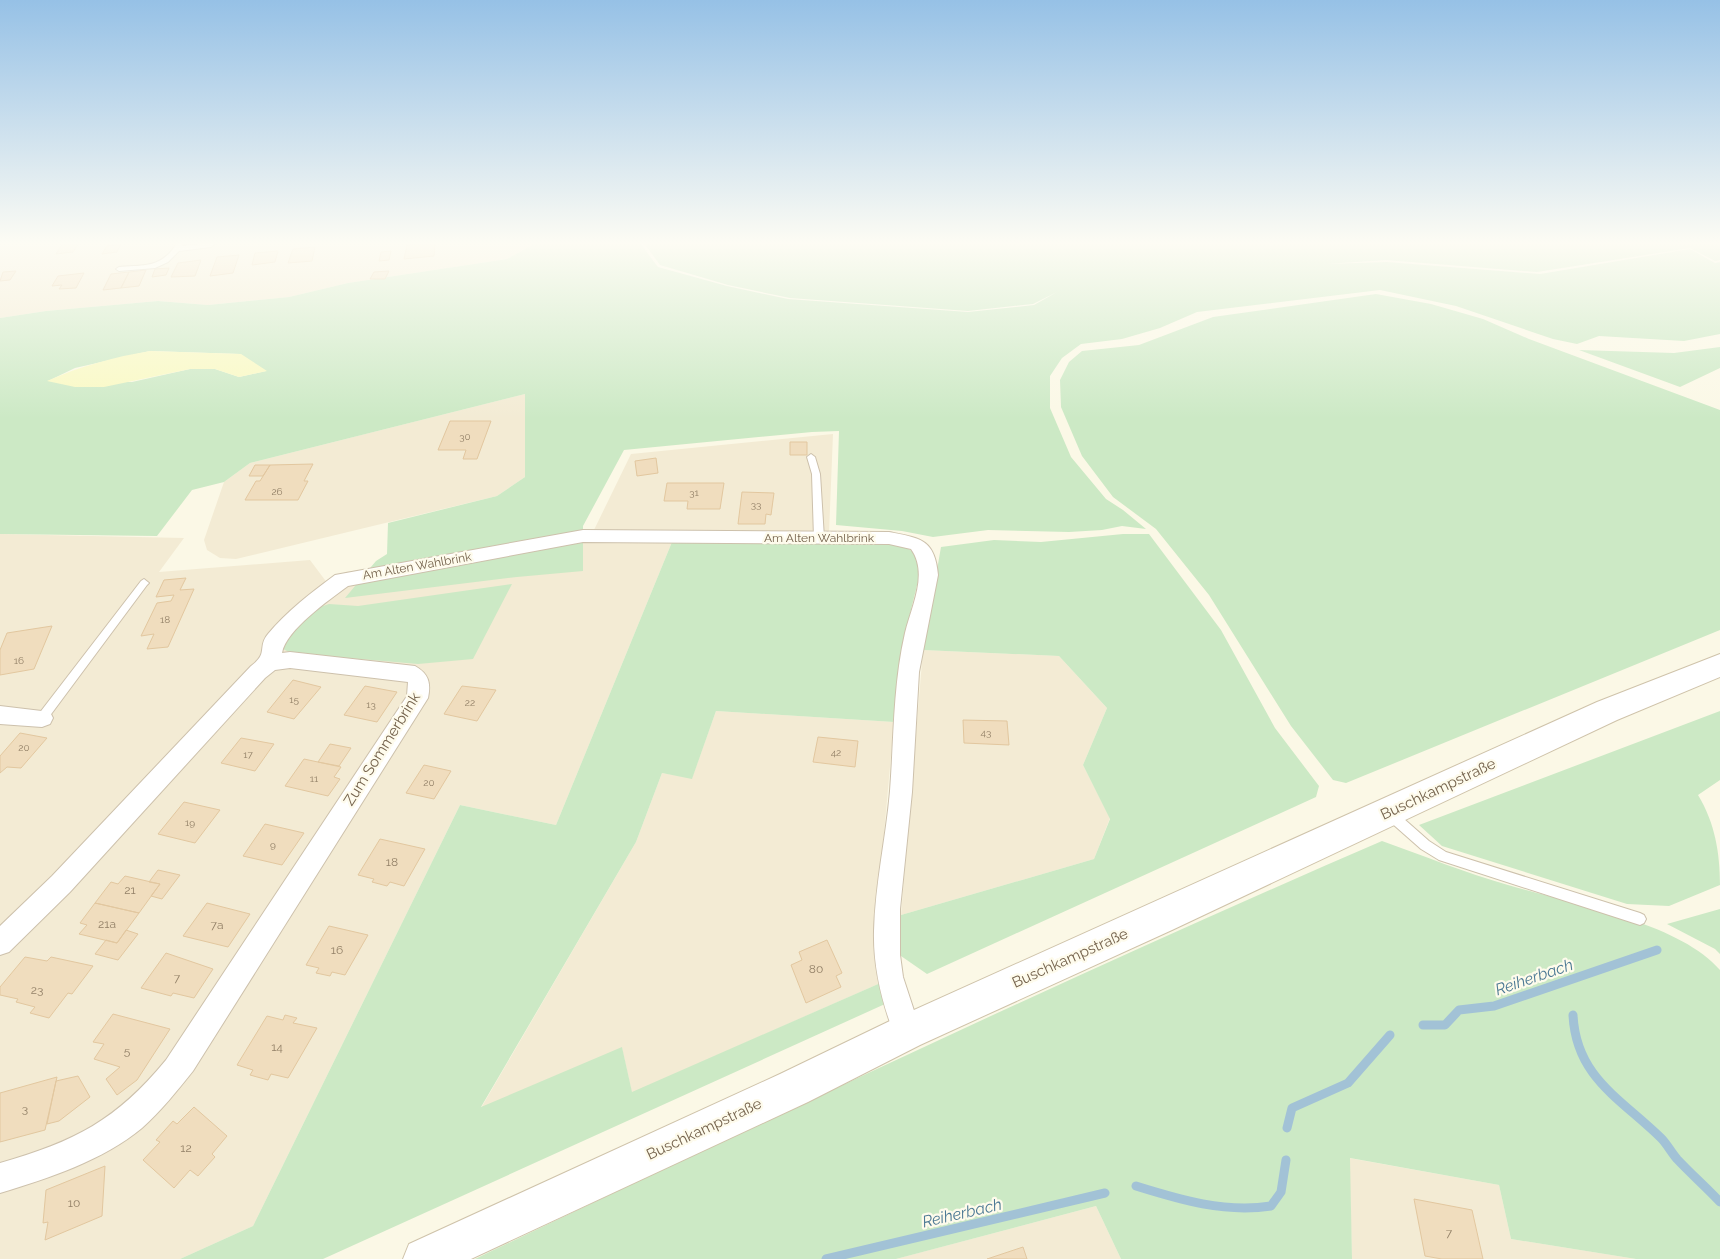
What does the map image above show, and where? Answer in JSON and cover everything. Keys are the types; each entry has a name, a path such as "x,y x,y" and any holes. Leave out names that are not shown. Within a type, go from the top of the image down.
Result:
{"main road":[{"name":"Buschkampstraße","path":"424,1259 785,1092 907,1032 1388,813 1607,710 1720,665"}],"street":[{"name":"Am Alten Wahlbrink","path":"270,663 274,640 328,590 342,580 359,576 583,536 905,540 917,544 930,563 914,634 906,698 897,834 889,896 887,949 890,976 907,1032"},
{"name":"Zum Sommerbrink","path":"0,1178 33,1169 84,1148 123,1124 155,1095 183,1061 417,698 420,686 417,677 408,672 290,660 270,663"},
{"path":"0,943 61,884 258,672 270,663"},
{"path":"0,715 42,718"}],"lane":[{"path":"811,457 816,474 820,538"},
{"path":"42,718 144,583"},
{"path":"1388,813 1425,844 1443,856 1640,918"}],"shaded area":[{"path":"0,302 150,302 46,311 0,318"},
{"path":"150,302 208,305 241,302 826,302 968,312 1034,305 1040,302 1282,302 1197,312 1160,328 1122,339 1081,344 1062,358 1050,376 1050,408 1071,457 1106,499 1146,529 1122,526 1102,530 1069,532 988,530 933,537 902,531 836,525 839,431 812,432 624,450 583,526 583,571 345,598 376,561 387,554 388,523 497,496 525,477 525,394 250,463 224,482 192,490 157,536 0,534 0,318 46,311","holes":["150,351 240,354 266,371 239,377 215,369 190,369 132,382 48,381 75,368"]},
{"path":"167,302 241,302 208,305"},
{"path":"841,302 1037,302 1033,304 968,311"},
{"path":"1321,302 1419,302 1431,304 1483,319 1529,339 1720,410 1720,630 1346,783 1333,780 1291,726 1209,595 1156,529 1113,497 1082,456 1061,407 1060,380 1069,362 1082,351 1139,345 1213,317"},
{"path":"1436,302 1720,302 1720,334 1684,341 1599,336 1577,344 1553,339 1456,306"},
{"path":"1720,347 1720,368 1680,387 1579,350 1674,353"},
{"path":"525,394 525,477 497,496 236,559 220,558 207,550 204,540 224,482 250,463"},
{"path":"833,434 829,533 593,532 631,454"},
{"path":"0,534 184,538 159,572 310,560 328,584 345,572 571,541 672,542 556,825 460,805 253,1226 180,1259 0,1259"},
{"path":"1123,534 1149,534 1221,630 1275,728 1319,786 1316,797 927,974 901,956 901,915 1094,859 1110,819 1083,765 1107,708 1059,656 923,650 941,547 994,540 1041,542"},
{"path":"672,542 896,542 912,551 922,565 903,642 894,722 716,711 692,779 662,773 636,842 481,1107 622,1047 632,1092 885,981 885,1004 323,1259 180,1259 253,1226 460,805 556,825"},
{"path":"512,584 473,659 418,664 291,653 281,648 283,639 314,609 329,604 358,606"},
{"path":"923,650 1059,656 1107,708 1083,765 1110,818 1094,859 901,915"},
{"path":"716,711 894,722 875,934 885,981 632,1093 622,1048 481,1108 636,842 662,773 692,778"},
{"path":"1720,711 1720,780 1698,795 1709,816 1715,838 1719,861 1720,885 1669,906 1627,904 1442,846 1419,825"},
{"path":"1382,841 1492,880 1591,907 1651,927 1678,939 1702,953 1720,970 1720,1259 1636,1259 1511,1239 1499,1185 1350,1158 1352,1259 1121,1259 1096,1206 896,1259 475,1259 1040,994"},
{"path":"1720,909 1720,954 1715,949 1667,924"},
{"path":"1349,1158 1499,1185 1511,1239 1636,1259 1352,1259"},
{"path":"1096,1206 1121,1259 896,1259 907,1256"}],"sand":[{"path":"150,351 241,354 267,371 239,377 215,369 190,369 104,387 75,387 47,381 98,363"}],"building":[{"path":"450,421 491,421 477,459 463,459 466,450 438,450"},
{"path":"790,442 807,442 807,455 790,455"},
{"path":"656,458 658,473 637,476 635,461"},
{"path":"313,464 304,481 308,481 298,500 245,500 256,481 260,481 270,465"},
{"path":"255,465 270,465 263,476 249,476"},
{"path":"667,483 724,483 720,509 687,509 688,501 664,501"},
{"path":"742,492 774,493 771,515 766,514 765,524 738,524"},
{"path":"186,578 180,590 194,589 168,647 147,649 154,634 141,636 157,603 171,601 174,595 156,597 164,580"},
{"path":"52,626 34,669 0,675 0,650 7,633"},
{"path":"293,680 321,687 294,719 267,712"},
{"path":"365,686 397,692 377,722 344,715"},
{"path":"462,686 496,690 477,721 444,714"},
{"path":"963,720 1007,721 1009,745 964,743"},
{"path":"20,733 47,738 21,768 7,767 0,773 0,756"},
{"path":"818,737 858,741 855,767 813,762"},
{"path":"241,738 274,744 255,771 221,763"},
{"path":"330,744 351,748 339,766 318,762"},
{"path":"304,759 341,767 334,777 340,779 328,796 285,786"},
{"path":"424,765 451,771 434,799 406,793"},
{"path":"184,802 220,810 195,843 158,834"},
{"path":"265,824 304,833 282,865 243,856"},
{"path":"380,839 425,849 404,886 390,882 387,886 372,882 374,879 358,875"},
{"path":"158,870 180,875 162,899 151,896 160,884 149,882"},
{"path":"125,876 160,884 139,913 95,903 111,882 118,884"},
{"path":"95,903 139,913 117,943 79,934 87,925 80,923"},
{"path":"207,903 250,914 228,947 183,936"},
{"path":"329,926 368,935 345,975 332,972 330,976 316,973 319,968 306,965"},
{"path":"126,930 138,934 118,960 95,954 106,940 117,943"},
{"path":"827,940 842,973 836,976 841,987 806,1003 791,965 802,960 799,952"},
{"path":"166,953 213,969 194,998 173,993 171,996 141,988"},
{"path":"25,957 47,961 51,957 93,966 72,994 68,993 49,1018 30,1013 35,1007 16,1002 18,999 0,995 0,987"},
{"path":"113,1014 170,1029 137,1080 117,1095 106,1079 120,1067 94,1059 104,1044 93,1042"},
{"path":"285,1015 297,1018 293,1023 317,1028 288,1078 271,1074 268,1080 250,1075 253,1070 237,1065 267,1016 283,1020"},
{"path":"78,1076 90,1097 59,1121 47,1124 56,1081"},
{"path":"57,1077 45,1130 0,1142 0,1093"},
{"path":"194,1107 227,1136 212,1154 215,1157 198,1176 190,1170 174,1188 143,1160 160,1142 156,1140 173,1121 177,1124"},
{"path":"105,1166 102,1216 45,1240 48,1222 43,1223 46,1190"},
{"path":"1414,1199 1472,1210 1483,1259 1442,1259 1425,1256"},
{"path":"1023,1247 1027,1259 987,1259"}],"waterway":[{"name":"Reiherbach","path":"1423,1025 1445,1025 1459,1010 1494,1006 1657,950"},
{"path":"1573,1015 1576,1036 1582,1055 1591,1071 1616,1098 1661,1138 1677,1159 1720,1202"},
{"name":"Reiherbach","path":"1287,1128 1292,1108 1348,1083 1390,1035"},
{"name":"Reiherbach","path":"1136,1186 1203,1204 1236,1208 1271,1206 1281,1192 1286,1160"},
{"name":"Reiherbach","path":"826,1259 1105,1193"}]}
